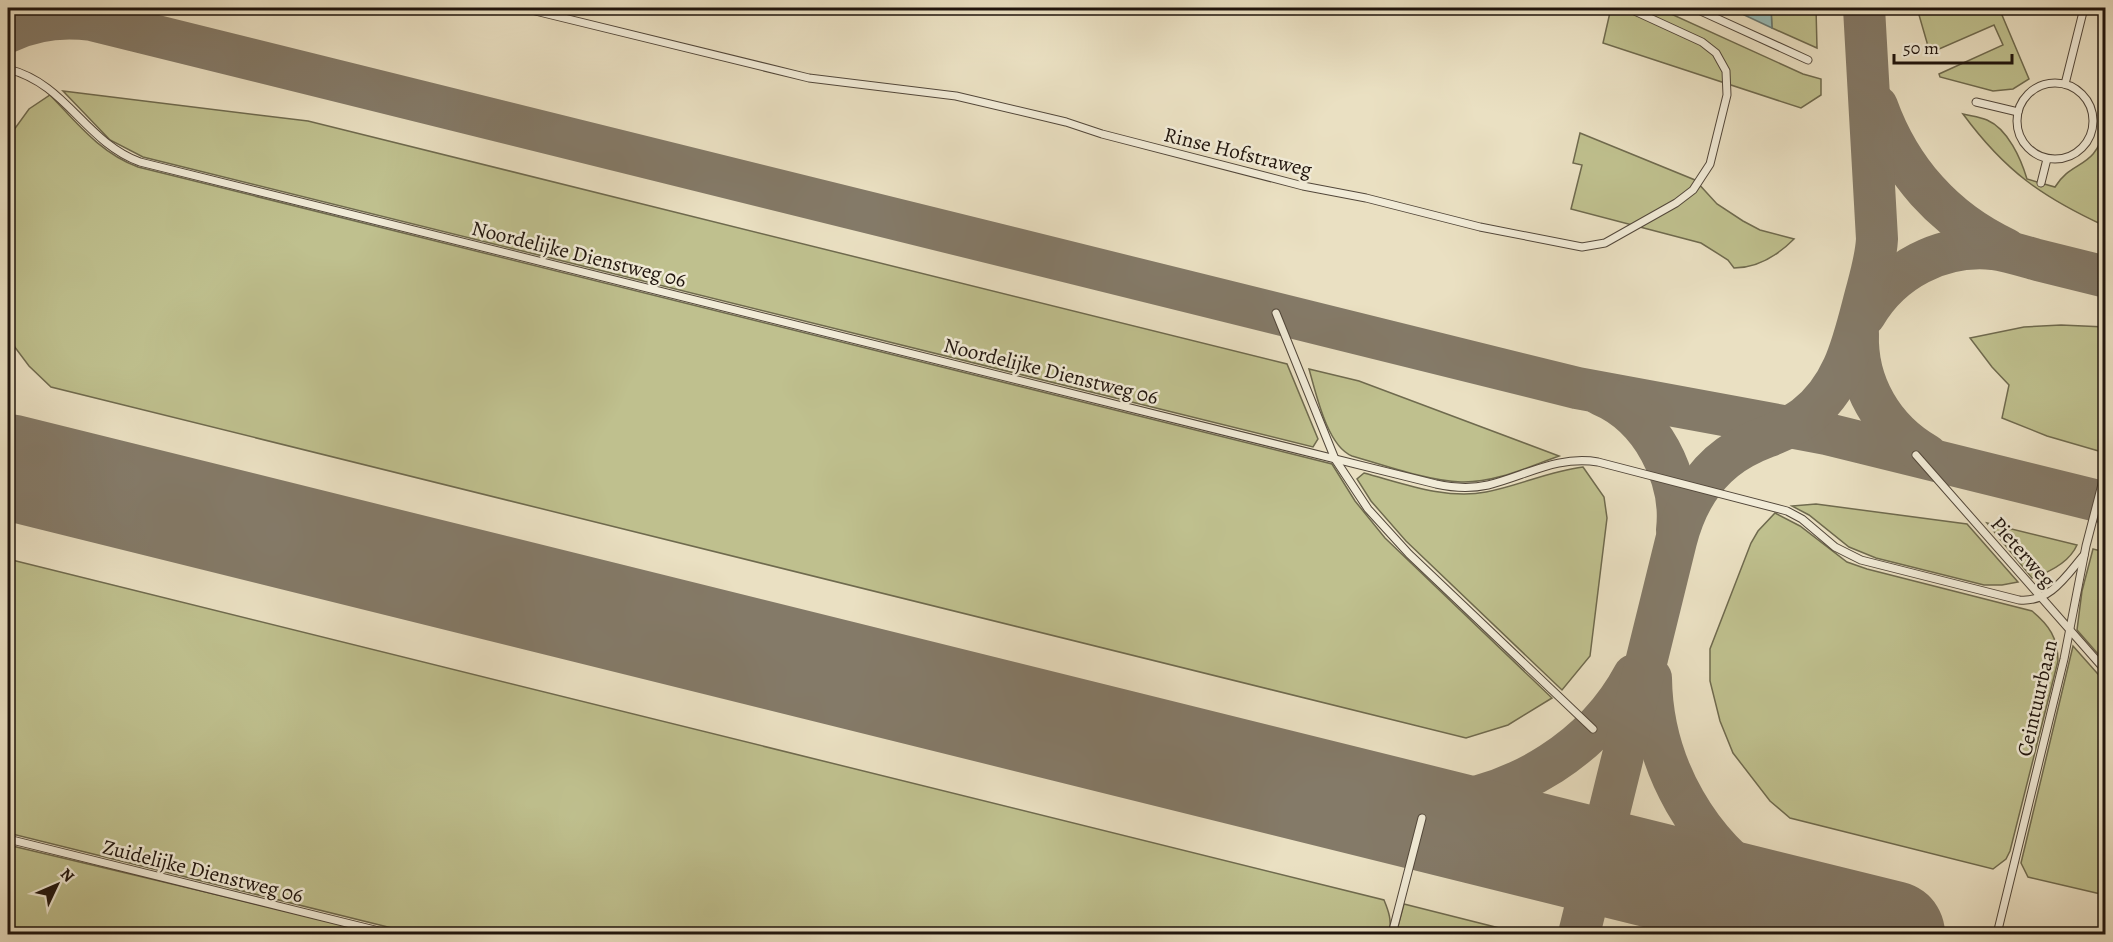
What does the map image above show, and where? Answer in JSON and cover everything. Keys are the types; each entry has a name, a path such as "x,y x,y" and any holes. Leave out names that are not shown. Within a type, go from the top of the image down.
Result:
{"lane":[{"name":"Rinse Hofstraweg","path":"523,8 809,78 956,96 1065,122 1102,134 1304,186 1366,198 1480,227 1582,247 1605,243 1676,203 1693,190 1710,164 1727,95 1726,71 1716,53 1702,42 1628,8"},
{"path":"1694,8 1808,60"},
{"path":"2065,84 2084,8"},
{"name":"Noordelijke Dienstweg 06","path":"8,69 23,73 45,84 103,141 116,151 140,162 1442,485 1461,488 1489,485 1561,462 1582,460 1598,462 1787,511 1802,519 1842,551 1875,565 2019,600 2031,601 2042,598"},
{"path":"2051,83 2065,84 2078,90 2090,104 2093,113 2093,131 2084,148 2077,154 2060,160 2046,159 2033,153 2021,139 2017,121 2018,112 2027,95 2034,89 2051,83"},
{"path":"1976,102 2018,112"},
{"path":"2041,183 2046,159"},
{"path":"1276,313 1335,459 1362,501 1393,537 1593,729"},
{"name":"Pieterweg","path":"1916,455 2106,671"},
{"name":"Ceintuurbaan","path":"1997,934 2106,469"},
{"path":"2042,598 2053,590 2084,555"},
{"path":"1392,934 1422,818"},
{"name":"Zuidelijke Dienstweg 06","path":"8,839 391,934"}],"green space":[{"path":"1611,8 1658,8 1803,74 1821,79 1821,95 1801,108 1603,43"},
{"path":"1771,8 1816,8 1817,48 1772,28"},
{"path":"1917,8 1999,8 2029,79 2013,89 1993,91 1940,77 1939,74 2003,45 1994,25 1930,53"},
{"path":"63,91 308,121 1287,364 1318,439 1313,447 143,157 110,140"},
{"path":"50,95 112,154 138,167 1332,464 1355,501 1385,538 1552,698 1508,725 1466,738 51,387 29,366 8,338 8,138 29,109"},
{"path":"1963,114 1995,124 2013,145 2027,179 2055,187 2062,178 2095,151 2105,128 2105,226 2043,193 2026,180 1994,151"},
{"path":"1580,133 1695,180 1717,204 1743,221 1760,230 1794,239 1767,260 1751,266 1734,268 1728,260 1701,243 1571,209 1582,165 1573,163"},
{"path":"2061,325 2105,327 2102,452 2047,436 2002,418 2009,385 1970,338 2024,327"},
{"path":"1309,369 1359,381 1559,456 1498,477 1461,482 1421,476 1352,456 1343,450 1329,430"},
{"path":"1583,467 1604,497 1607,518 1590,656 1562,690 1406,541 1371,501 1357,479 1364,473 1424,489 1471,494"},
{"path":"1816,504 1967,524 2018,582 1984,585 1876,558 1849,547 1809,515 1792,506"},
{"path":"1775,513 1800,526 1847,562 2032,611 2051,633 2058,653 2058,661 2010,851 2006,859 1993,869 1790,818 1770,801 1733,753 1720,721 1710,681 1710,649 1751,543 1758,531"},
{"path":"1987,523 2077,545 2069,557 2058,566 2032,578"},
{"path":"2093,549 2105,552 2105,662 2077,630 2082,591"},
{"path":"8,559 1384,900 1390,917 1389,934 416,934 8,833"},
{"path":"2073,646 2105,682 2105,895 2028,877 2021,863"},
{"path":"8,845 382,934 8,934"},
{"path":"1404,904 1519,933 1520,934 1396,934"}],"water":[{"path":"1740,8 1771,8 1772,28 1740,13"}],"taxiway":[{"path":"1579,934 1676,541 1687,510 1702,483 1724,460 1752,443 1792,425 1818,405 1838,378 1856,331 1877,239 1864,8"},
{"path":"8,32 28,24 49,20 70,18 92,20 1577,388 1827,434 2106,503"},
{"path":"1877,106 1898,151 1927,191 1963,223 2006,249"},
{"path":"1865,315 1876,299 1903,273 1919,263 1955,251 1993,249 2106,277"},
{"path":"1858,333 1862,370 1875,404 1897,433 1927,455"},
{"path":"1601,395 1619,405 1635,418 1660,450 1675,490 1678,510 1677,530"},
{"path":"8,435 32,454 58,469 115,494"},
{"path":"1363,803 1410,806 1437,804 1467,799 1525,778 1551,764 1576,746 1618,701 1634,675"},
{"path":"1651,678 1653,710 1660,742 1685,801 1702,828 1723,853 1747,874 1781,897 1832,920"}],"runway":[{"path":"8,467 1892,934"}]}
